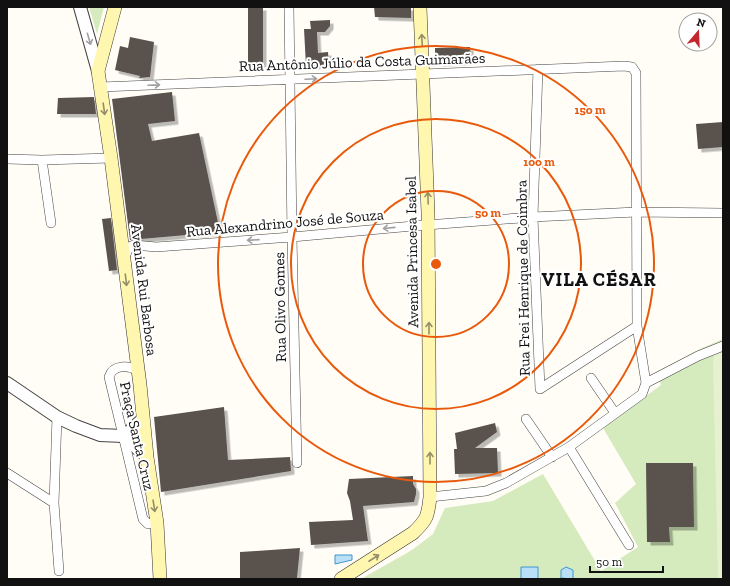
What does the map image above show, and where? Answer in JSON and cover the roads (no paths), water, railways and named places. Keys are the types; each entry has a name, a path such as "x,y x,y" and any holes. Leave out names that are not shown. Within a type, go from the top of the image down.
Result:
{"main road":[{"path":"98,71 115,7"},
{"name":"Avenida Princesa Isabel","path":"341,579 413,533 423,524 428,515 430,497 428,225 420,7"},
{"name":"Avenida Rui Barbosa","path":"98,71 111,158 138,371 146,457 157,523 160,579"}],"street":[{"name":"Avenida Rui Barbosa","path":"80,7 98,71"},
{"name":"Rua Olivo Gomes","path":"289,7 297,463"},
{"name":"Rua Antônio Júlio da Costa Guimarães","path":"101,87 624,66 632,68 636,73 636,212"},
{"name":"Rua Frei Henrique de Coimbra","path":"538,69 533,217 540,389 637,326"},
{"path":"7,159 42,160 111,158"},
{"path":"42,160 51,223"},
{"name":"Rua Alexandrino José de Souza","path":"124,261 126,251 129,247 134,245 156,247 533,217 636,212 723,213"},
{"path":"430,497 486,491 506,483 569,447 642,394 646,383 637,326 636,212"},
{"path":"646,383 698,356 723,346"},
{"name":"Praça Santa Cruz","path":"138,371 128,367 115,368 111,371 109,377 143,519 148,524 157,523"},
{"path":"591,378 615,413"},
{"path":"7,383 56,417 100,435 123,436 142,419"},
{"path":"56,417 54,503 59,571"},
{"path":"526,419 552,458"},
{"path":"123,436 146,457"},
{"path":"569,447 629,544"},
{"path":"7,473 54,503"}],"water":[{"path":"335,555 352,555 352,560 335,564"},
{"path":"521,567 538,567 538,579 521,579"},
{"path":"566,567 573,570 573,579 561,578 561,570"}],"district":[{"name":"VILA CÉSAR","path":"599,279"}]}
